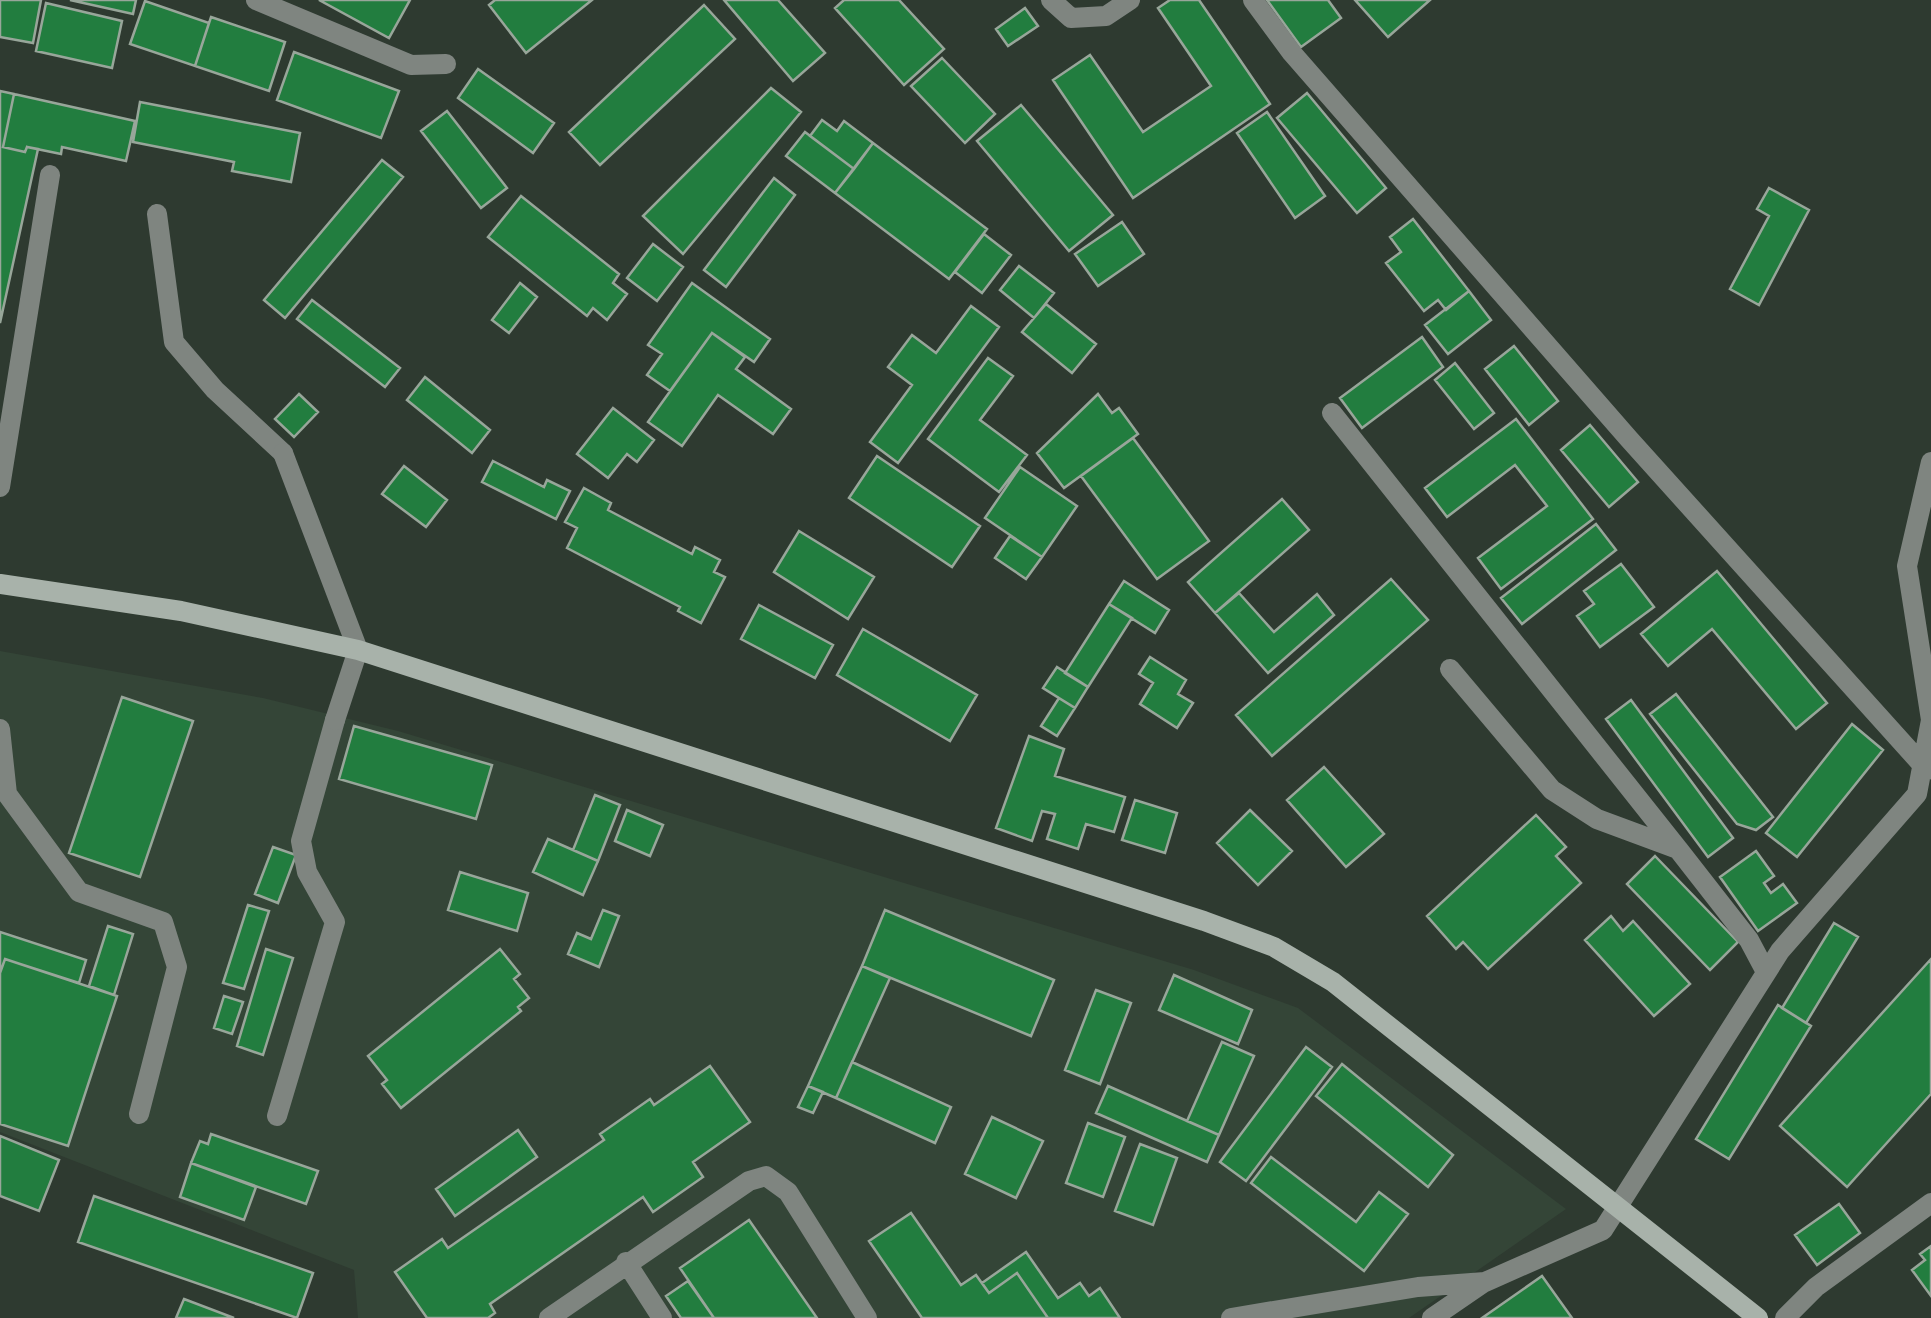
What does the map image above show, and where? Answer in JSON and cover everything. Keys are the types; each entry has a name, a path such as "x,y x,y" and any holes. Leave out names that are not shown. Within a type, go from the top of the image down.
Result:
{"main road":[{"path":"0,584 181,611 358,650 1204,921 1274,947 1333,982 1758,1318"}],"street":[{"path":"256,0 411,65 446,64"},
{"path":"1050,0 1070,18 1106,16 1130,0"},
{"path":"1252,0 1292,53 1629,440 1927,770"},
{"path":"0,487 50,175"},
{"path":"157,214 174,342 215,390 284,453 358,650 301,841 307,872 336,922 277,1116"},
{"path":"1332,413 1749,940 1766,972"},
{"path":"1432,1318 1485,1282 1603,1230 1780,951 1917,794 1927,770 1930,720 1907,566 1931,462"},
{"path":"1450,669 1552,790 1597,819 1678,849"},
{"path":"0,729 7,794 79,892 163,922 178,967 138,1114"},
{"path":"549,1318 749,1181 766,1176 788,1192 867,1318"},
{"path":"1786,1318 1816,1287 1931,1204"},
{"path":"626,1262 662,1318"},
{"path":"1231,1318 1418,1287 1485,1282"}],"shaded area":[{"path":"0,651 263,698 398,731 1194,970 1298,1008 1566,1209 1409,1318 358,1318 354,1270 0,1132"}],"building":[{"path":"0,0 41,0 33,43 0,37"},
{"path":"70,0 136,0 133,14"},
{"path":"319,0 410,0 389,38"},
{"path":"495,0 592,0 526,53 489,5"},
{"path":"724,0 778,0 825,53 793,81"},
{"path":"844,0 899,0 944,49 904,85 835,8"},
{"path":"1170,0 1199,0 1270,104 1133,198 1053,80 1090,55 1143,132 1211,86 1158,8"},
{"path":"1267,0 1328,0 1341,18 1301,47"},
{"path":"1355,0 1430,0 1388,37"},
{"path":"145,1 209,23 195,66 130,44"},
{"path":"46,3 122,21 112,68 36,51"},
{"path":"704,5 735,39 600,165 569,132"},
{"path":"1025,8 1038,26 1008,46 996,29"},
{"path":"211,17 285,42 269,91 195,66"},
{"path":"294,52 399,91 381,138 277,100"},
{"path":"942,58 995,114 965,143 911,86"},
{"path":"478,69 554,123 533,153 458,98"},
{"path":"771,88 801,112 683,254 643,216"},
{"path":"0,91 14,94 3,147 25,152 27,147 38,149 0,323"},
{"path":"1307,93 1386,188 1357,213 1277,118"},
{"path":"14,94 135,121 126,161 62,147 61,154 3,147"},
{"path":"140,102 300,133 291,182 232,171 234,162 133,142"},
{"path":"1021,105 1113,215 1069,251 977,141"},
{"path":"447,111 507,188 481,208 421,131"},
{"path":"1267,112 1325,196 1295,218 1237,133"},
{"path":"822,120 837,131 844,121 873,143 854,169 810,136"},
{"path":"805,132 854,169 835,193 786,156"},
{"path":"873,143 987,229 949,279 835,193"},
{"path":"382,160 403,177 285,318 264,300"},
{"path":"774,178 795,195 726,287 704,270"},
{"path":"1769,188 1809,210 1759,305 1730,289 1769,216 1757,209"},
{"path":"521,196 619,274 613,283 627,294 607,320 593,308 587,316 488,237"},
{"path":"1413,219 1469,291 1446,310 1438,300 1424,311 1386,263 1401,252 1390,237"},
{"path":"1122,222 1144,254 1098,286 1075,254"},
{"path":"984,234 1011,255 982,293 955,272"},
{"path":"653,244 683,267 657,301 627,278"},
{"path":"1019,266 1054,293 1034,318 1000,290"},
{"path":"520,283 537,297 509,333 492,320"},
{"path":"692,283 770,339 754,362 712,333 670,391 647,375 662,354 648,345"},
{"path":"1469,291 1491,320 1448,354 1425,325"},
{"path":"312,300 400,368 385,387 297,319"},
{"path":"1046,304 1096,344 1072,373 1022,332"},
{"path":"971,306 999,327 898,463 870,442 912,385 888,367 912,335 936,353"},
{"path":"712,333 745,357 736,369 791,409 773,434 718,395 682,446 648,422"},
{"path":"1422,337 1443,367 1362,428 1340,398"},
{"path":"1514,346 1558,401 1529,425 1485,369"},
{"path":"988,358 1013,376 980,420 1027,455 999,492 928,439"},
{"path":"1455,363 1494,413 1474,429 1435,380"},
{"path":"425,377 490,430 472,453 407,400"},
{"path":"299,394 318,412 294,437 275,419"},
{"path":"1098,394 1112,413 1119,408 1138,434 1064,488 1037,453"},
{"path":"613,408 654,440 637,462 627,454 608,478 577,454"},
{"path":"1516,419 1593,519 1501,589 1478,558 1547,506 1515,465 1447,517 1425,488"},
{"path":"1590,425 1638,482 1609,507 1561,450"},
{"path":"1133,438 1209,541 1157,579 1081,476"},
{"path":"877,456 980,526 952,567 849,498"},
{"path":"493,461 544,487 547,480 570,491 556,519 482,482"},
{"path":"404,466 447,500 426,527 382,494"},
{"path":"1020,467 1077,506 1042,557 985,518"},
{"path":"584,488 611,503 608,510 692,554 695,547 720,560 714,572 725,577 701,623 678,611 680,607 567,548 577,528 565,522"},
{"path":"1282,499 1309,530 1215,613 1188,582"},
{"path":"1596,524 1616,550 1522,624 1501,598"},
{"path":"799,531 874,577 848,619 774,572"},
{"path":"1010,536 1042,557 1026,579 995,558"},
{"path":"1621,564 1654,607 1600,647 1577,616 1594,604 1584,591"},
{"path":"1717,571 1827,703 1796,729 1712,629 1668,666 1641,634"},
{"path":"1391,579 1428,620 1272,756 1236,715"},
{"path":"1124,581 1169,610 1155,633 1109,604"},
{"path":"1239,593 1274,632 1317,594 1334,615 1268,673 1215,613"},
{"path":"1109,604 1132,618 1088,687 1065,673"},
{"path":"759,605 833,645 815,678 741,639"},
{"path":"863,629 977,695 950,741 837,675"},
{"path":"1150,657 1186,680 1178,694 1193,703 1177,728 1140,704 1153,683 1139,674"},
{"path":"1057,667 1088,687 1075,708 1043,688"},
{"path":"1676,694 1773,817 1756,830 1737,824 1650,714"},
{"path":"122,697 193,721 140,877 69,853"},
{"path":"1059,698 1075,708 1057,736 1041,726"},
{"path":"1631,700 1733,838 1708,857 1606,719"},
{"path":"1852,724 1883,750 1797,857 1766,833"},
{"path":"354,726 492,765 476,819 339,779"},
{"path":"1029,736 1064,749 1055,776 1125,797 1114,832 1086,824 1078,849 1047,839 1055,814 1042,811 1032,841 996,828"},
{"path":"1324,767 1384,834 1346,867 1287,800"},
{"path":"595,795 620,805 598,861 573,850"},
{"path":"1135,800 1177,813 1165,853 1122,840"},
{"path":"627,810 663,825 650,856 615,841"},
{"path":"1250,810 1292,851 1258,885 1217,843"},
{"path":"1536,815 1566,847 1556,856 1581,883 1488,969 1463,942 1456,949 1427,916"},
{"path":"548,839 598,861 583,895 533,872"},
{"path":"273,847 296,855 278,903 255,894"},
{"path":"1756,851 1774,876 1764,883 1771,893 1783,884 1797,903 1758,931 1720,877"},
{"path":"1655,856 1738,942 1710,970 1627,884"},
{"path":"460,872 528,893 517,931 448,910"},
{"path":"248,905 269,911 244,989 223,983"},
{"path":"603,910 619,916 599,967 568,954 577,933 591,939"},
{"path":"885,910 1054,980 1031,1036 862,966"},
{"path":"1611,916 1623,931 1633,921 1690,984 1654,1016 1585,940"},
{"path":"1834,923 1858,937 1806,1023 1782,1008"},
{"path":"108,926 133,934 114,995 89,986"},
{"path":"0,932 86,960 79,983 5,959 0,973"},
{"path":"266,949 293,958 263,1055 237,1046"},
{"path":"500,949 520,974 514,979 529,998 518,1007 521,1011 401,1108 382,1084 387,1080 368,1056"},
{"path":"5,959 117,996 68,1146 0,1124 0,973"},
{"path":"1931,959 1931,1094 1847,1187 1780,1126"},
{"path":"862,966 890,978 836,1098 808,1086"},
{"path":"1174,975 1252,1010 1238,1044 1159,1010"},
{"path":"1096,990 1131,1003 1100,1084 1065,1070"},
{"path":"224,996 243,1002 232,1034 214,1028"},
{"path":"1778,1005 1811,1026 1729,1159 1696,1139"},
{"path":"1222,1042 1254,1056 1219,1135 1187,1121"},
{"path":"1306,1047 1332,1067 1246,1181 1220,1162"},
{"path":"852,1062 951,1107 935,1143 836,1098"},
{"path":"1342,1064 1453,1155 1428,1187 1316,1096"},
{"path":"710,1066 750,1122 693,1162 703,1177 653,1212 643,1197 490,1304 495,1313 488,1318 427,1318 395,1272 442,1239 448,1248 604,1140 600,1134 650,1099 654,1105"},
{"path":"808,1086 823,1092 813,1113 798,1107"},
{"path":"1108,1086 1219,1135 1207,1162 1096,1113"},
{"path":"992,1117 1043,1141 1016,1198 965,1174"},
{"path":"1088,1123 1125,1137 1103,1197 1066,1183"},
{"path":"518,1130 537,1157 455,1216 436,1189"},
{"path":"211,1134 318,1171 306,1204 191,1163 200,1141 208,1144"},
{"path":"0,1136 59,1160 39,1211 0,1196"},
{"path":"1140,1144 1177,1158 1153,1225 1115,1211"},
{"path":"1271,1157 1356,1222 1379,1192 1408,1214 1364,1271 1251,1183"},
{"path":"191,1163 256,1187 244,1220 180,1197"},
{"path":"94,1196 313,1273 297,1318 78,1242"},
{"path":"1839,1204 1860,1233 1817,1265 1795,1235"},
{"path":"911,1213 961,1285 976,1275 989,1293 1017,1273 1048,1318 922,1318 869,1241"},
{"path":"749,1220 817,1318 714,1318 680,1268"},
{"path":"1931,1246 1931,1296 1912,1270 1925,1260 1920,1254"},
{"path":"1026,1252 1058,1298 1080,1283 1089,1296 1100,1288 1120,1318 1048,1318 1017,1273 989,1293 982,1283"},
{"path":"1542,1276 1572,1318 1482,1318"},
{"path":"688,1281 714,1318 681,1318 666,1296"},
{"path":"184,1299 234,1318 176,1318"}]}
